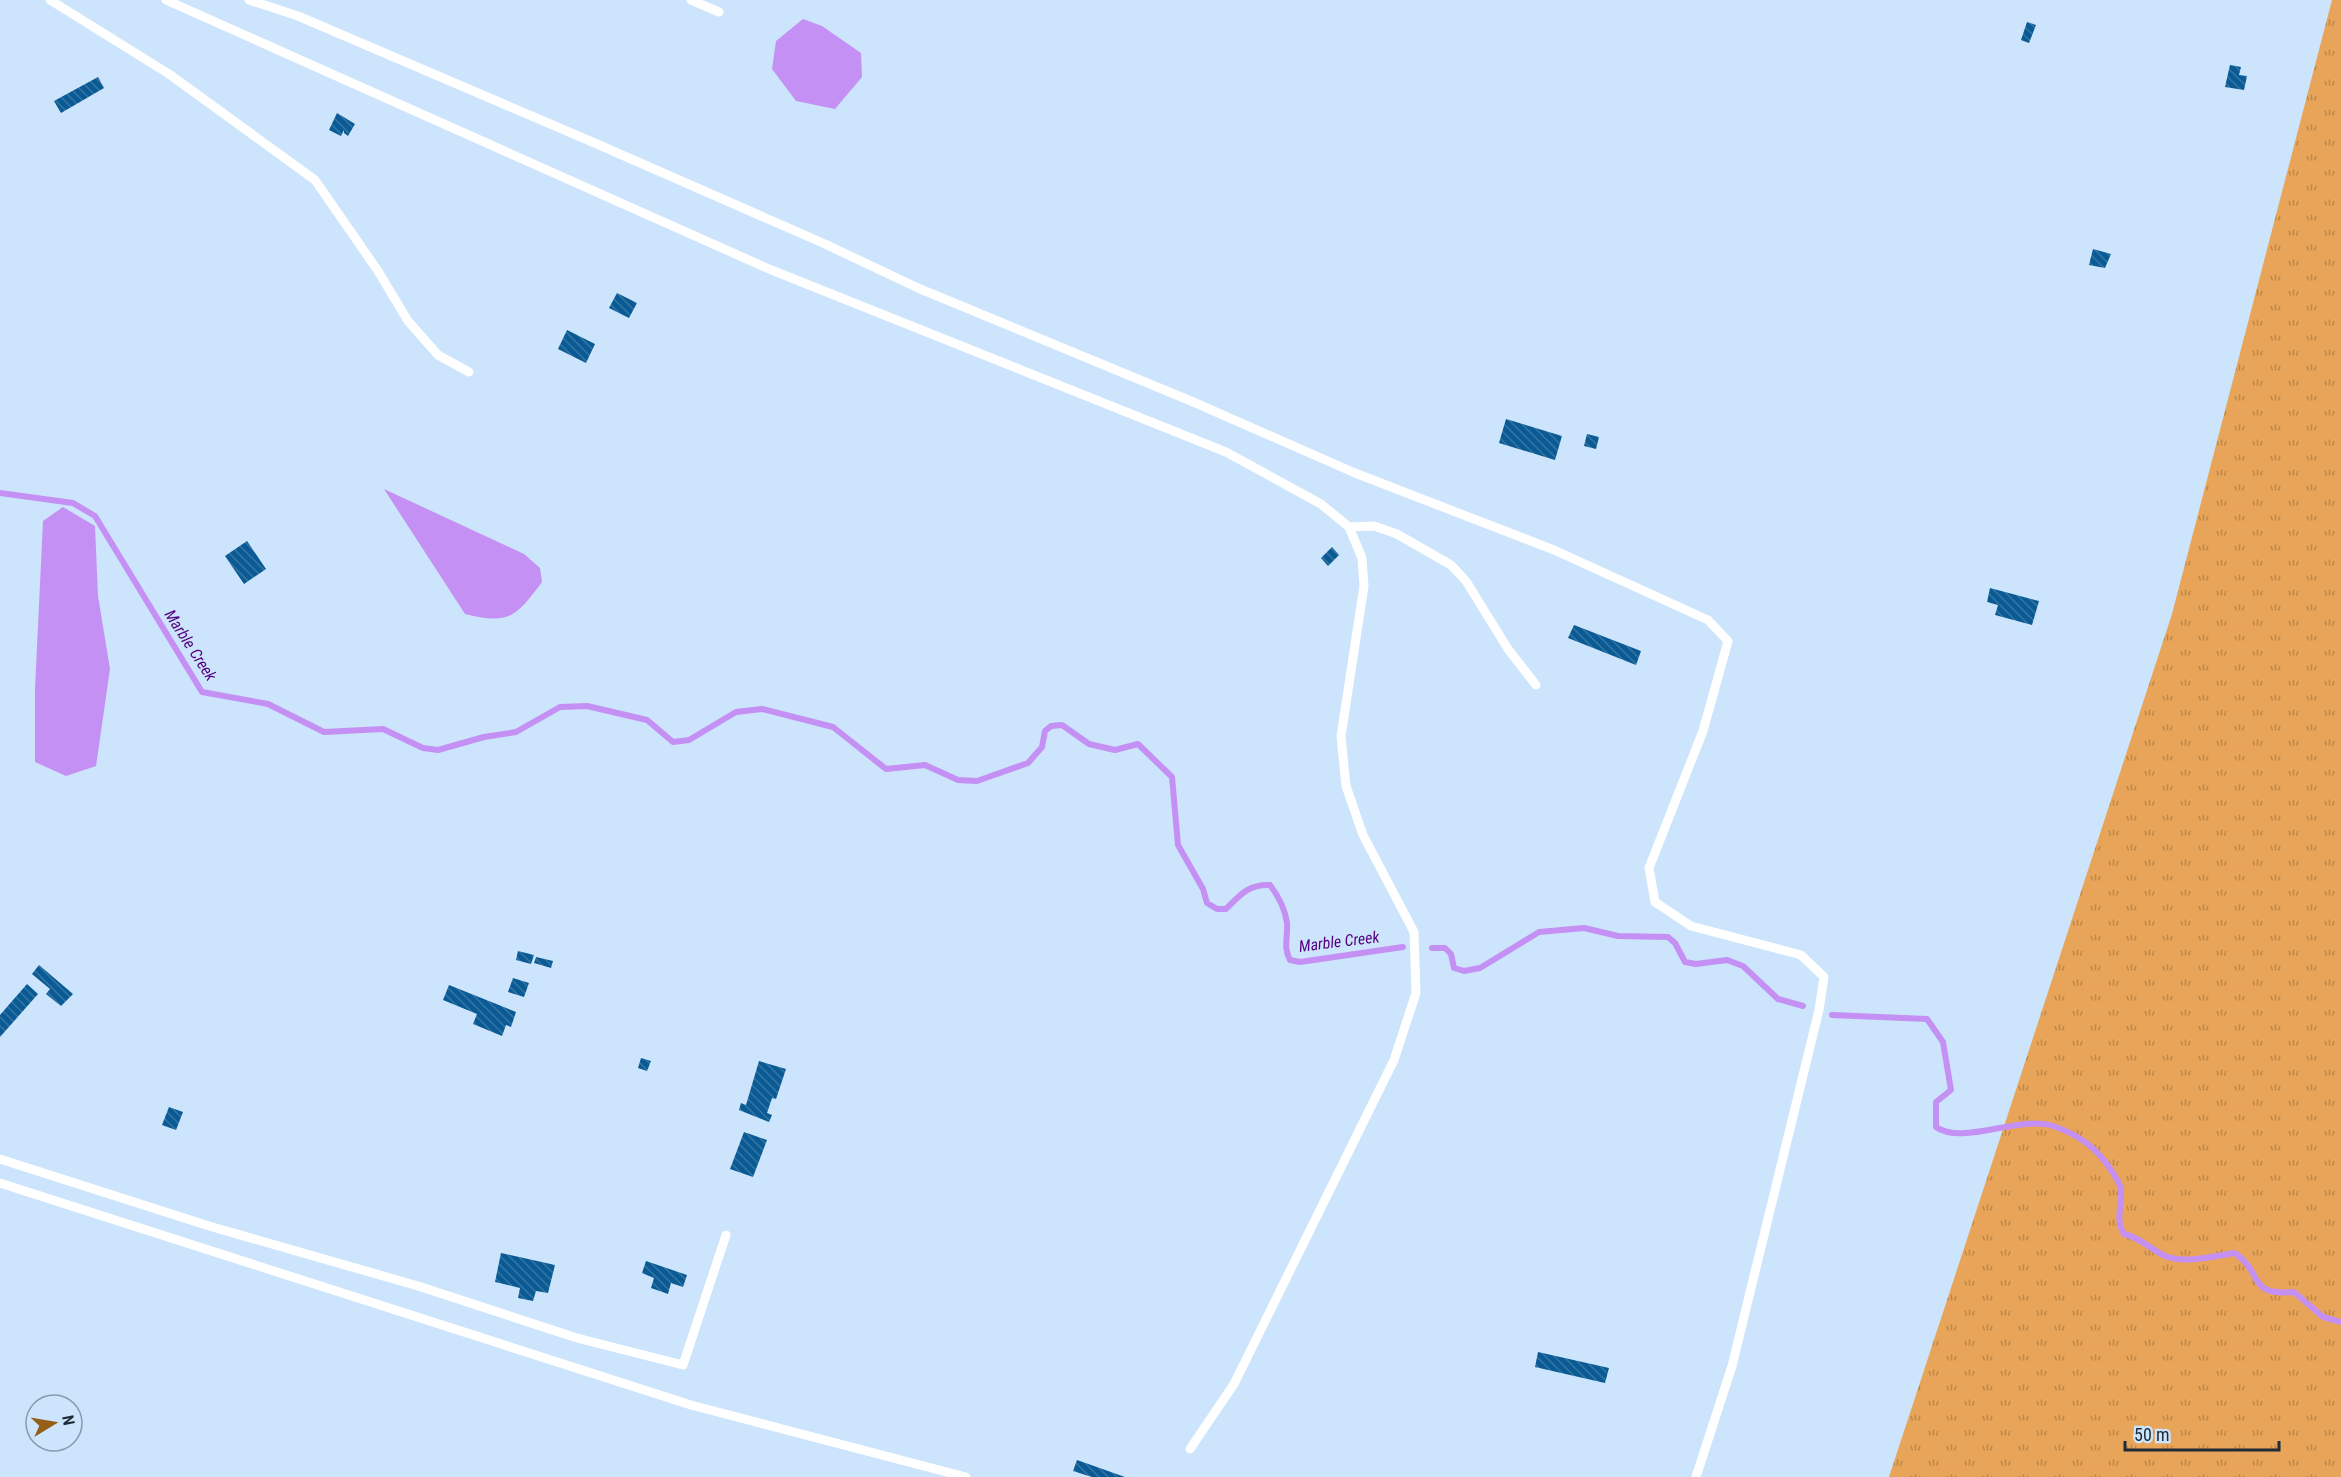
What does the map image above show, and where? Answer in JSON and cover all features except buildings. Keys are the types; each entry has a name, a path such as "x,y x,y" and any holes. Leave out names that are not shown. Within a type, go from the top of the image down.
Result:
{"lane":[{"path":"50,0 169,74 315,180 378,271 408,321 438,355 469,372"},
{"path":"166,0 769,268 1226,452 1321,504 1349,527 1362,558 1364,586 1341,736 1346,786 1363,835 1414,932 1416,993 1394,1060 1234,1384 1190,1449"},
{"path":"249,0 298,16 825,244 918,288 1191,401 1355,473 1554,550 1708,620 1728,641 1702,732 1649,868 1655,902 1691,926 1801,955 1824,976 1819,1010 1732,1366 1696,1477"},
{"path":"691,0 719,12"},
{"path":"1349,527 1374,526 1386,530 1451,565 1466,581 1508,649 1536,685"},
{"path":"0,1160 209,1226 418,1286 577,1338 683,1365 726,1235"},
{"path":"0,1183 691,1406 966,1477"}],"green space":[{"path":"2332,0 2341,0 2341,1477 1889,1477 2172,614"}],"shaded area":[{"path":"803,19 822,26 861,53 862,77 835,109 796,101 772,69 776,41"},
{"path":"384,489 524,554 540,568 542,582 525,603 510,615 492,619 465,614"},
{"path":"63,507 95,526 98,596 110,669 96,766 66,776 35,762 35,689 43,521"}],"waterway":[{"name":"Marble Creek","path":"0,493 73,503 95,516 202,692 268,704 324,732 383,729 423,748 438,750 484,737 516,732 560,707 587,706 647,720 673,742 689,740 736,712 762,709 833,727 886,769 925,765 958,780 977,781 1028,763 1042,747 1045,731 1051,726 1062,725 1089,744 1115,750 1138,744 1172,777 1178,845 1203,889 1207,903 1217,909 1226,909 1250,888 1270,885 1285,912 1286,942 1290,960 1300,962 1403,947"},
{"name":"Marble Creek","path":"1432,948 1445,948 1451,954 1454,968 1464,971 1480,968 1539,932 1584,928 1618,936 1668,937 1675,943 1685,962 1696,964 1727,960 1743,966 1778,999 1803,1006"},
{"name":"Marble Creek","path":"1832,1015 1927,1019 1943,1042 1951,1090 1936,1102 1936,1127 1947,1132 1961,1133 2039,1124 2053,1126 2072,1134 2095,1150 2118,1181 2121,1189 2120,1224 2124,1234 2173,1258 2200,1259 2235,1253 2244,1261 2262,1287 2269,1291 2294,1292 2323,1317 2341,1322"}]}
